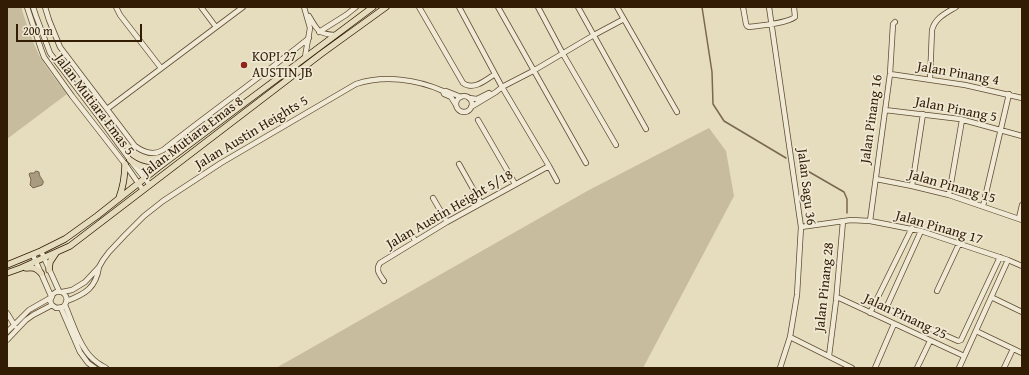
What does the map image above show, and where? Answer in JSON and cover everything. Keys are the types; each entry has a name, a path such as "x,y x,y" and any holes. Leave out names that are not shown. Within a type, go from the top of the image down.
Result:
{"main road":[{"name":"Jalan Mutiara Emas 8","path":"7,265 41,252 65,239 373,7"},
{"name":"Jalan Mutiara Emas 8","path":"7,273 70,246 321,54 386,7"},
{"path":"119,199 122,192 127,162 141,167 159,167"},
{"path":"49,270 52,258 58,251"},
{"path":"21,268 32,267 41,273"}],"street":[{"name":"Jalan Mutiara Emas 5","path":"27,7 40,49 44,57 72,96 127,162 145,178 150,185"},
{"name":"Jalan Mutiara Emas 5","path":"34,7 50,53 98,116 143,190"},
{"path":"45,7 60,47 135,146 142,151 150,153 157,153 162,150 309,38"},
{"path":"116,7 120,15 161,68"},
{"path":"201,7 216,27"},
{"path":"107,109 243,7"},
{"path":"319,32 356,7"},
{"path":"419,7 462,83 466,86 473,86 495,74"},
{"path":"459,7 495,74 500,88 557,181"},
{"path":"498,7 586,163"},
{"path":"538,7 563,54 616,145"},
{"path":"578,7 646,129"},
{"path":"617,7 677,112"},
{"path":"743,7 746,24 749,27 784,22 793,19 795,17 794,7"},
{"name":"Jalan Sagu 36","path":"769,7 801,227 797,295 790,337 780,368"},
{"path":"930,79 932,27 937,19 956,7"},
{"path":"305,9 319,32 326,35 335,36"},
{"path":"305,9 310,28 305,57"},
{"path":"456,104 457,100 461,97 465,96 477,99 534,71 624,19"},
{"name":"Jalan Pinang 16","path":"870,221 890,74 893,24 895,22"},
{"name":"Jalan Pinang 4","path":"890,74 965,85 1022,98"},
{"name":"Jalan Austin Heights 5","path":"60,292 72,290 88,279 99,267 105,256 124,235 163,201 221,163 349,88 362,82 396,79 417,82 461,97"},
{"path":"443,91 444,94 451,98 456,104 458,109 462,111 467,110 500,88"},
{"path":"982,206 1009,94"},
{"path":"469,98 471,103 470,107"},
{"name":"Jalan Pinang 5","path":"885,110 962,120 1022,136"},
{"path":"912,186 923,114"},
{"path":"478,120 516,184"},
{"path":"949,195 962,120"},
{"path":"459,164 481,203"},
{"name":"Jalan Austin Height 5/18","path":"384,281 378,272 377,266 380,262 447,222 549,166"},
{"name":"Jalan Pinang 15","path":"876,180 912,186 949,195 1020,219"},
{"path":"433,198 447,222"},
{"path":"1020,219 1022,204"},
{"name":"Jalan Pinang 17","path":"801,227 851,220 870,221 912,228 1000,257 1022,266"},
{"name":"Jalan Pinang 28","path":"829,356 837,297 843,221"},
{"path":"870,313 912,228"},
{"path":"921,231 898,280 887,308 958,341 961,340 1000,257"},
{"path":"411,232 415,241"},
{"path":"938,291 960,244"},
{"path":"41,252 60,292 66,296 64,305 80,352 88,363 95,368"},
{"path":"33,255 51,297 52,305"},
{"path":"959,368 1008,260"},
{"name":"Jalan Austin Heights 5","path":"64,305 88,290 96,279 99,267"},
{"path":"7,332 28,310 51,297 54,292 60,292"},
{"name":"Jalan Pinang 25","path":"837,297 964,356"},
{"path":"991,297 1022,312"},
{"path":"52,305 56,308 64,305"},
{"path":"7,340 30,317 52,305"},
{"path":"64,305 85,349 91,358 106,368"},
{"path":"7,313 17,329"},
{"path":"875,368 894,324"},
{"path":"976,331 1022,353"},
{"path":"790,337 852,368"},
{"path":"916,368 930,340"},
{"path":"1004,368 1013,349"}],"shaded area":[{"path":"7,7 22,7 39,55 67,94 7,139"},
{"path":"709,128 726,151 734,196 643,368 276,368 589,190"},
{"path":"36,171 39,172 43,183 42,185 33,188 30,185 31,180 29,174"}],"waterway":[{"path":"702,7 712,72 713,104 724,121 786,158"},
{"path":"799,166 844,192 847,199 847,213"}],"place":[{"name":"KOPI 27 AUSTIN JB","path":"244,65"}]}
